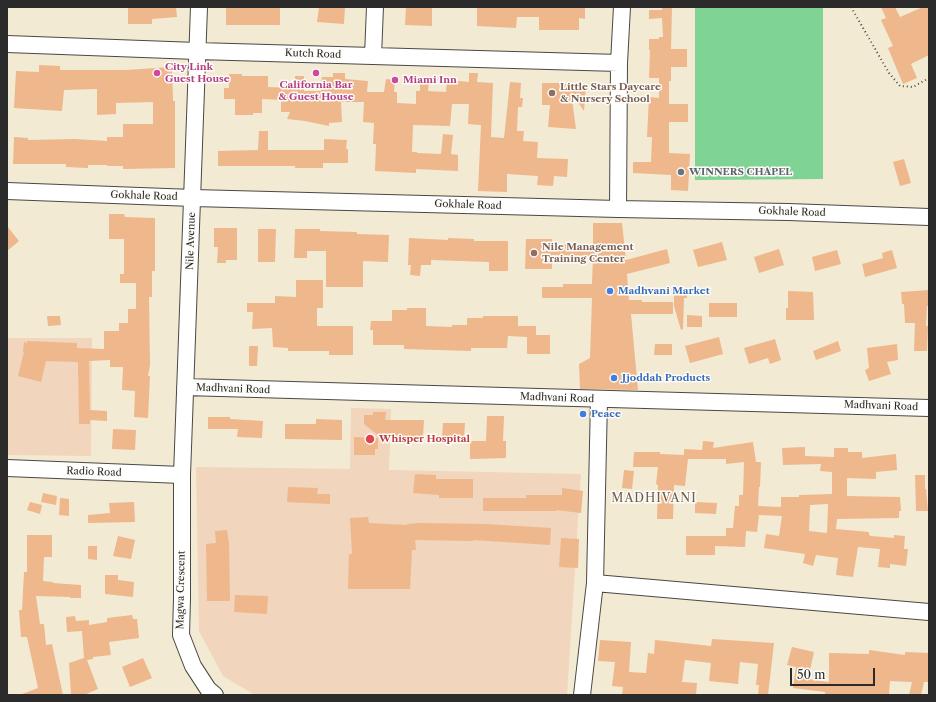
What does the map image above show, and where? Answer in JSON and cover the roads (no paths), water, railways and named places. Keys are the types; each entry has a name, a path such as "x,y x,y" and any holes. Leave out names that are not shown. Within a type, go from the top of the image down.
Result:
{"street":[{"name":"Nile Avenue","path":"182,475 199,7"},
{"path":"373,56 375,7"},
{"path":"618,209 619,63 622,7"},
{"name":"Kutch Road","path":"7,44 619,63"},
{"name":"Gokhale Road","path":"7,191 193,198 788,212 929,217"},
{"name":"Madhvani Road","path":"185,387 929,408"},
{"path":"582,695 595,583 599,399"},
{"name":"Radio Road","path":"7,468 182,475"},
{"name":"Magwa Crescent","path":"182,475 181,635 193,666 208,689 215,695"},
{"path":"595,583 929,612"}],"place":[{"name":"City Link Guest House","path":"157,73"},
{"name":"California Bar & Guest House","path":"316,73"},
{"name":"Miami Inn","path":"395,80"},
{"name":"Little Stars Daycare & Nursery School","path":"552,93"},
{"name":"WINNERS CHAPEL","path":"681,172"},
{"name":"Nile Management Training Center","path":"534,253"},
{"name":"Madhvani Market","path":"610,291"},
{"name":"Jjoddah Products","path":"614,378"},
{"name":"Peace","path":"583,414"},
{"name":"Whisper Hospital","path":"370,439"}],"district":[{"name":"MADHIVANI","path":"654,499"}]}
